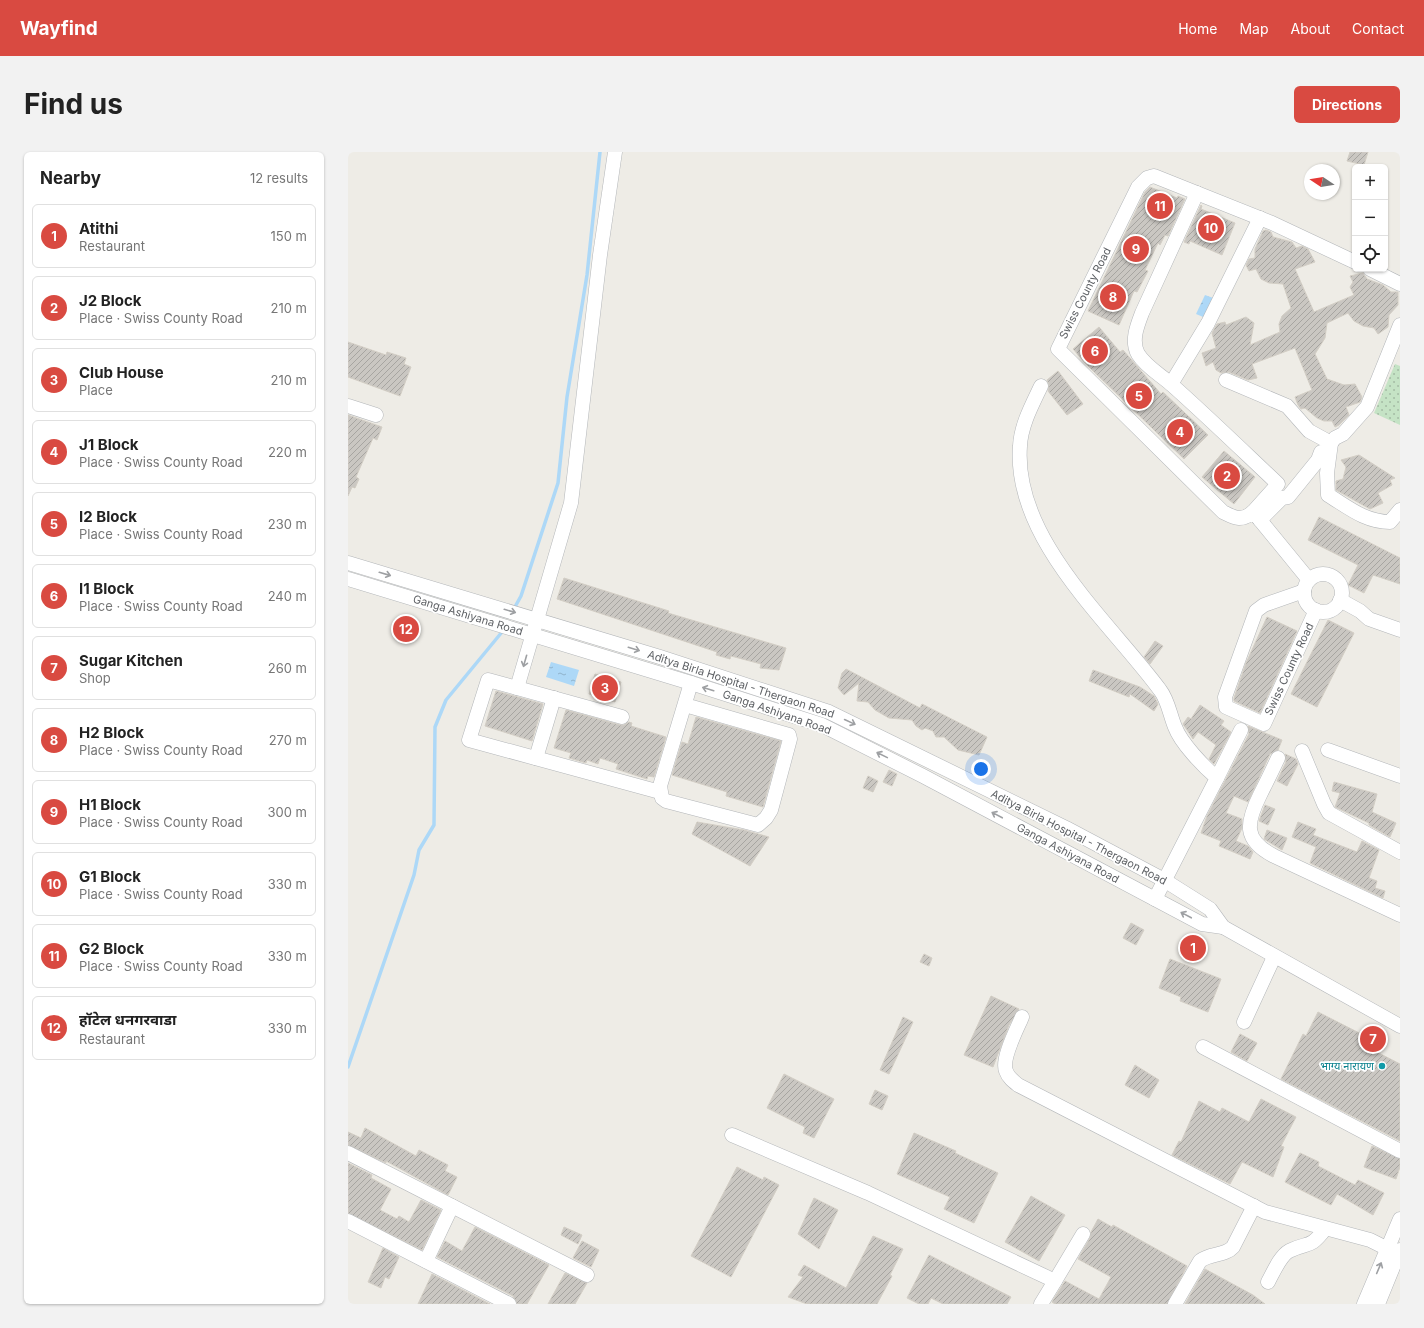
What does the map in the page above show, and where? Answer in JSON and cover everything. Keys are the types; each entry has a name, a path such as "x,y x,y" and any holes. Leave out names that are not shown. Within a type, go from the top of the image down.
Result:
{"street":[{"path":"517,688 571,503 600,255 615,152"},
{"name":"Swiss County Road","path":"1352,261 1260,218 1154,176 1147,178 1142,182 1058,349 1223,512 1238,519 1256,516 1282,498 1288,497 1326,448 1335,438 1343,434 1367,407 1400,325"},
{"name":"Swiss County Road","path":"1197,193 1142,313 1135,332 1135,344 1138,353 1146,363 1171,384 1278,484 1256,516"},
{"path":"1171,384 1208,323 1260,218"},
{"path":"1376,272 1400,284"},
{"path":"1226,380 1287,406 1326,448 1328,494 1360,515 1381,522 1390,522 1400,510"},
{"path":"1041,386 1027,416 1020,444 1020,472 1029,507 1048,545 1072,581 1090,606 1161,691 1175,728 1198,760 1217,778"},
{"path":"348,406 376,415"},
{"name":"Swiss County Road","path":"1256,516 1306,585 1306,603 1316,610 1328,611 1333,609 1340,600 1340,586 1333,576 1320,574 1306,585 1264,605 1256,611 1225,697 1226,707 1264,724 1316,610"},
{"name":"Aditya Birla Hospital - Thergaon Road","path":"348,563 537,619 830,712 1066,828 1164,880 1210,909 1223,927 1274,957 1400,1026"},
{"name":"Ganga Ashiyana Road","path":"348,579 692,683 822,725 918,773 1202,924 1223,927"},
{"path":"1340,600 1364,615 1400,630"},
{"path":"1364,615 1371,611 1400,621"},
{"path":"622,717 488,680 469,740 660,792"},
{"path":"685,704 789,735 790,740 771,810 766,818 758,825 666,802 660,792 660,786 685,704 692,683"},
{"path":"536,758 554,698"},
{"path":"1155,899 1242,730"},
{"path":"1328,750 1400,776"},
{"path":"1302,751 1329,813 1400,852"},
{"path":"1278,758 1251,814 1250,832 1256,842 1266,852 1400,914"},
{"path":"1244,1022 1274,957"},
{"path":"1022,1017 1005,1059 1005,1069 1010,1078 1018,1085 1265,1212 1360,1237 1395,1251"},
{"path":"1203,1047 1400,1151"},
{"path":"732,1135 860,1190 1055,1281"},
{"path":"348,1153 587,1275"},
{"path":"426,1261 452,1206"},
{"path":"1175,1304 1200,1261 1206,1256 1229,1251 1234,1247 1254,1206"},
{"path":"1378,1304 1395,1251 1400,1219"},
{"path":"348,1221 509,1304"},
{"path":"1268,1282 1283,1256 1288,1252 1312,1244 1325,1229"},
{"path":"1041,1304 1083,1234"},
{"path":"1364,1304 1395,1251"}],"green space":[{"path":"1395,364 1400,366 1400,425 1374,413"}],"water":[{"path":"1205,295 1216,299 1208,319 1196,314"},
{"path":"551,662 579,670 574,686 546,677"}],"building":[{"path":"1350,152 1368,152 1364,164 1347,161"},
{"path":"1150,187 1177,198 1178,196 1185,199 1168,236 1165,235 1160,245 1158,243 1145,270 1148,271 1137,292 1134,291 1119,325 1088,311 1145,192"},
{"path":"1201,205 1201,209 1235,223 1222,255 1190,241 1189,244 1184,242"},
{"path":"1266,230 1271,232 1273,237 1292,242 1296,248 1302,246 1308,249 1315,262 1295,269 1314,312 1354,295 1350,287 1353,282 1350,276 1363,273 1367,279 1383,285 1391,292 1398,292 1398,305 1389,315 1388,327 1378,334 1374,328 1363,326 1354,321 1348,313 1327,323 1325,338 1315,354 1327,379 1344,385 1355,384 1362,397 1360,402 1346,407 1349,415 1335,427 1332,421 1324,421 1317,418 1305,408 1301,409 1298,405 1295,397 1312,390 1295,348 1252,364 1257,378 1248,380 1229,372 1221,373 1216,370 1213,362 1206,366 1202,353 1216,348 1212,333 1217,324 1225,322 1226,325 1246,317 1254,323 1250,345 1280,332 1279,324 1282,316 1291,308 1283,284 1269,283 1261,279 1256,269 1249,271 1246,265 1249,259 1255,258 1255,249 1263,231"},
{"path":"1099,327 1120,352 1123,350 1161,394 1163,392 1208,435 1184,459 1088,366 1073,349"},
{"path":"348,342 386,355 387,352 406,358 404,364 411,367 400,396 348,377"},
{"path":"1058,371 1083,404 1067,415 1048,391 1049,385 1047,380"},
{"path":"348,415 382,427 377,440 373,438 356,477 359,479 355,488 352,487 348,496"},
{"path":"1224,451 1255,477 1234,504 1202,477"},
{"path":"1359,455 1395,478 1390,480 1392,485 1378,493 1383,503 1370,509 1336,490 1336,481 1343,479 1346,467 1341,460"},
{"path":"1319,517 1400,558 1400,584 1373,575 1364,593 1348,585 1358,565 1308,540"},
{"path":"564,578 669,611 668,613 786,648 779,670 760,668 761,664 731,656 730,659 716,655 717,652 557,599"},
{"path":"1267,617 1297,631 1260,713 1234,701 1234,698 1246,663"},
{"path":"1328,620 1354,633 1317,707 1291,694"},
{"path":"1155,641 1163,646 1150,664 1144,657"},
{"path":"846,669 920,708 922,704 987,737 979,755 958,750 944,737 936,737 933,731 925,728 922,730 916,726 912,720 889,718 875,710 868,702 857,701 859,683 844,695 838,688 842,673"},
{"path":"1093,670 1140,687 1154,696 1158,704 1154,711 1130,694 1129,697 1089,681"},
{"path":"595,674 621,682 615,702 589,694"},
{"path":"496,691 543,704 532,741 485,726"},
{"path":"1200,705 1224,721 1221,725 1231,732 1214,764 1209,759 1216,745 1198,732 1193,739 1183,724 1188,717 1191,719"},
{"path":"566,710 620,725 624,725 629,722 632,723 631,726 666,737 654,777 648,776 647,779 616,769 618,764 600,758 598,764 587,760 586,763 569,758 571,753 554,748"},
{"path":"696,717 781,741 763,807 726,796 727,792 672,775 682,742 688,744"},
{"path":"1248,726 1282,740 1278,750 1270,754 1248,802 1234,796 1226,813 1242,819 1242,828 1236,841 1248,846 1253,852 1250,859 1219,846 1221,841 1201,833 1207,816 1249,734"},
{"path":"1285,754 1296,759 1298,764 1287,786 1277,781 1286,762"},
{"path":"889,770 897,774 892,786 883,782"},
{"path":"868,776 878,781 873,792 863,788"},
{"path":"1334,782 1377,794 1372,812 1396,823 1390,837 1369,825 1369,823 1335,807 1340,793 1332,791"},
{"path":"1265,805 1275,809 1268,825 1259,821"},
{"path":"697,822 744,830 769,837 750,866 692,834"},
{"path":"1298,822 1316,829 1313,835 1357,852 1362,841 1379,850 1369,878 1377,881 1375,888 1385,891 1383,898 1310,863 1316,847 1292,837"},
{"path":"1267,830 1287,838 1282,850 1264,839"},
{"path":"1131,923 1144,930 1136,945 1123,938"},
{"path":"924,954 932,958 929,966 920,962"},
{"path":"1170,959 1221,979 1208,1012 1180,1001 1181,997 1159,988"},
{"path":"991,996 1019,1009 1009,1025 993,1067 964,1055"},
{"path":"1318,1012 1375,1041 1371,1049 1400,1064 1400,1141 1281,1079 1303,1034 1306,1036"},
{"path":"903,1017 913,1022 889,1074 880,1070"},
{"path":"1240,1034 1257,1043 1247,1061 1231,1052"},
{"path":"1135,1065 1159,1080 1149,1098 1125,1085"},
{"path":"784,1074 834,1099 814,1138 803,1133 805,1127 767,1108"},
{"path":"875,1090 888,1096 882,1110 869,1104"},
{"path":"1261,1099 1296,1117 1281,1146 1284,1147 1273,1177 1242,1162 1230,1184 1172,1155 1179,1141 1181,1142 1199,1101 1220,1112 1222,1108 1249,1122"},
{"path":"365,1128 416,1156 419,1150 448,1165 445,1171 457,1177 448,1195 386,1161 386,1163 348,1145 348,1132 361,1138"},
{"path":"914,1133 956,1151 955,1153 998,1173 974,1223 944,1209 950,1197 897,1174"},
{"path":"1372,1146 1400,1159 1400,1167 1396,1179 1364,1167"},
{"path":"1300,1153 1319,1162 1318,1166 1355,1185 1358,1180 1384,1193 1373,1215 1337,1194 1331,1205 1285,1182"},
{"path":"348,1163 372,1175 371,1178 391,1189 380,1210 397,1219 399,1216 409,1222 421,1200 441,1210 422,1250 348,1213"},
{"path":"737,1167 763,1180 764,1177 779,1185 731,1277 691,1256"},
{"path":"1031,1196 1065,1215 1039,1261 1005,1242"},
{"path":"814,1198 838,1210 819,1249 798,1234"},
{"path":"1098,1219 1112,1227 1113,1225 1187,1266 1167,1304 1055,1304 1052,1302 1065,1281 1099,1299 1111,1277 1078,1259 1090,1238 1091,1232"},
{"path":"475,1227 549,1265 527,1304 517,1304 513,1296 437,1257 445,1241 462,1251"},
{"path":"564,1227 582,1235 578,1244 561,1235"},
{"path":"873,1236 903,1249 890,1275 892,1276 877,1304 807,1304 788,1297 803,1277 798,1275 804,1265 846,1288"},
{"path":"582,1241 599,1250 591,1267 573,1258"},
{"path":"383,1248 399,1257 389,1279 385,1277 381,1288 368,1282"},
{"path":"929,1255 1011,1297 1007,1304 943,1304 931,1298 928,1304 919,1304 907,1298"},
{"path":"1205,1269 1253,1295 1265,1304 1185,1304"},
{"path":"565,1273 587,1283 575,1304 548,1304"},
{"path":"432,1274 490,1304 418,1304"}],"waterway":[{"path":"516,605 521,596 558,483 567,397 587,275 600,152"},
{"path":"348,1067 414,875 419,850 434,825 435,727 446,700 502,632"}],"place":[{"name":"G2 Block","path":"1160,206"},
{"name":"G1 Block","path":"1211,228"},
{"name":"H1 Block","path":"1136,249"},
{"name":"H2 Block","path":"1113,297"},
{"name":"I1 Block","path":"1095,351"},
{"name":"I2 Block","path":"1139,396"},
{"name":"J1 Block","path":"1180,432"},
{"name":"J2 Block","path":"1227,476"},
{"name":"हॉटेल धनगरवाडा","path":"406,629"},
{"name":"Club House","path":"605,688"},
{"name":"Atithi","path":"1193,948"},
{"name":"Sugar Kitchen","path":"1373,1039"},
{"name":"भाग्य नारायण","path":"1382,1066"}]}
